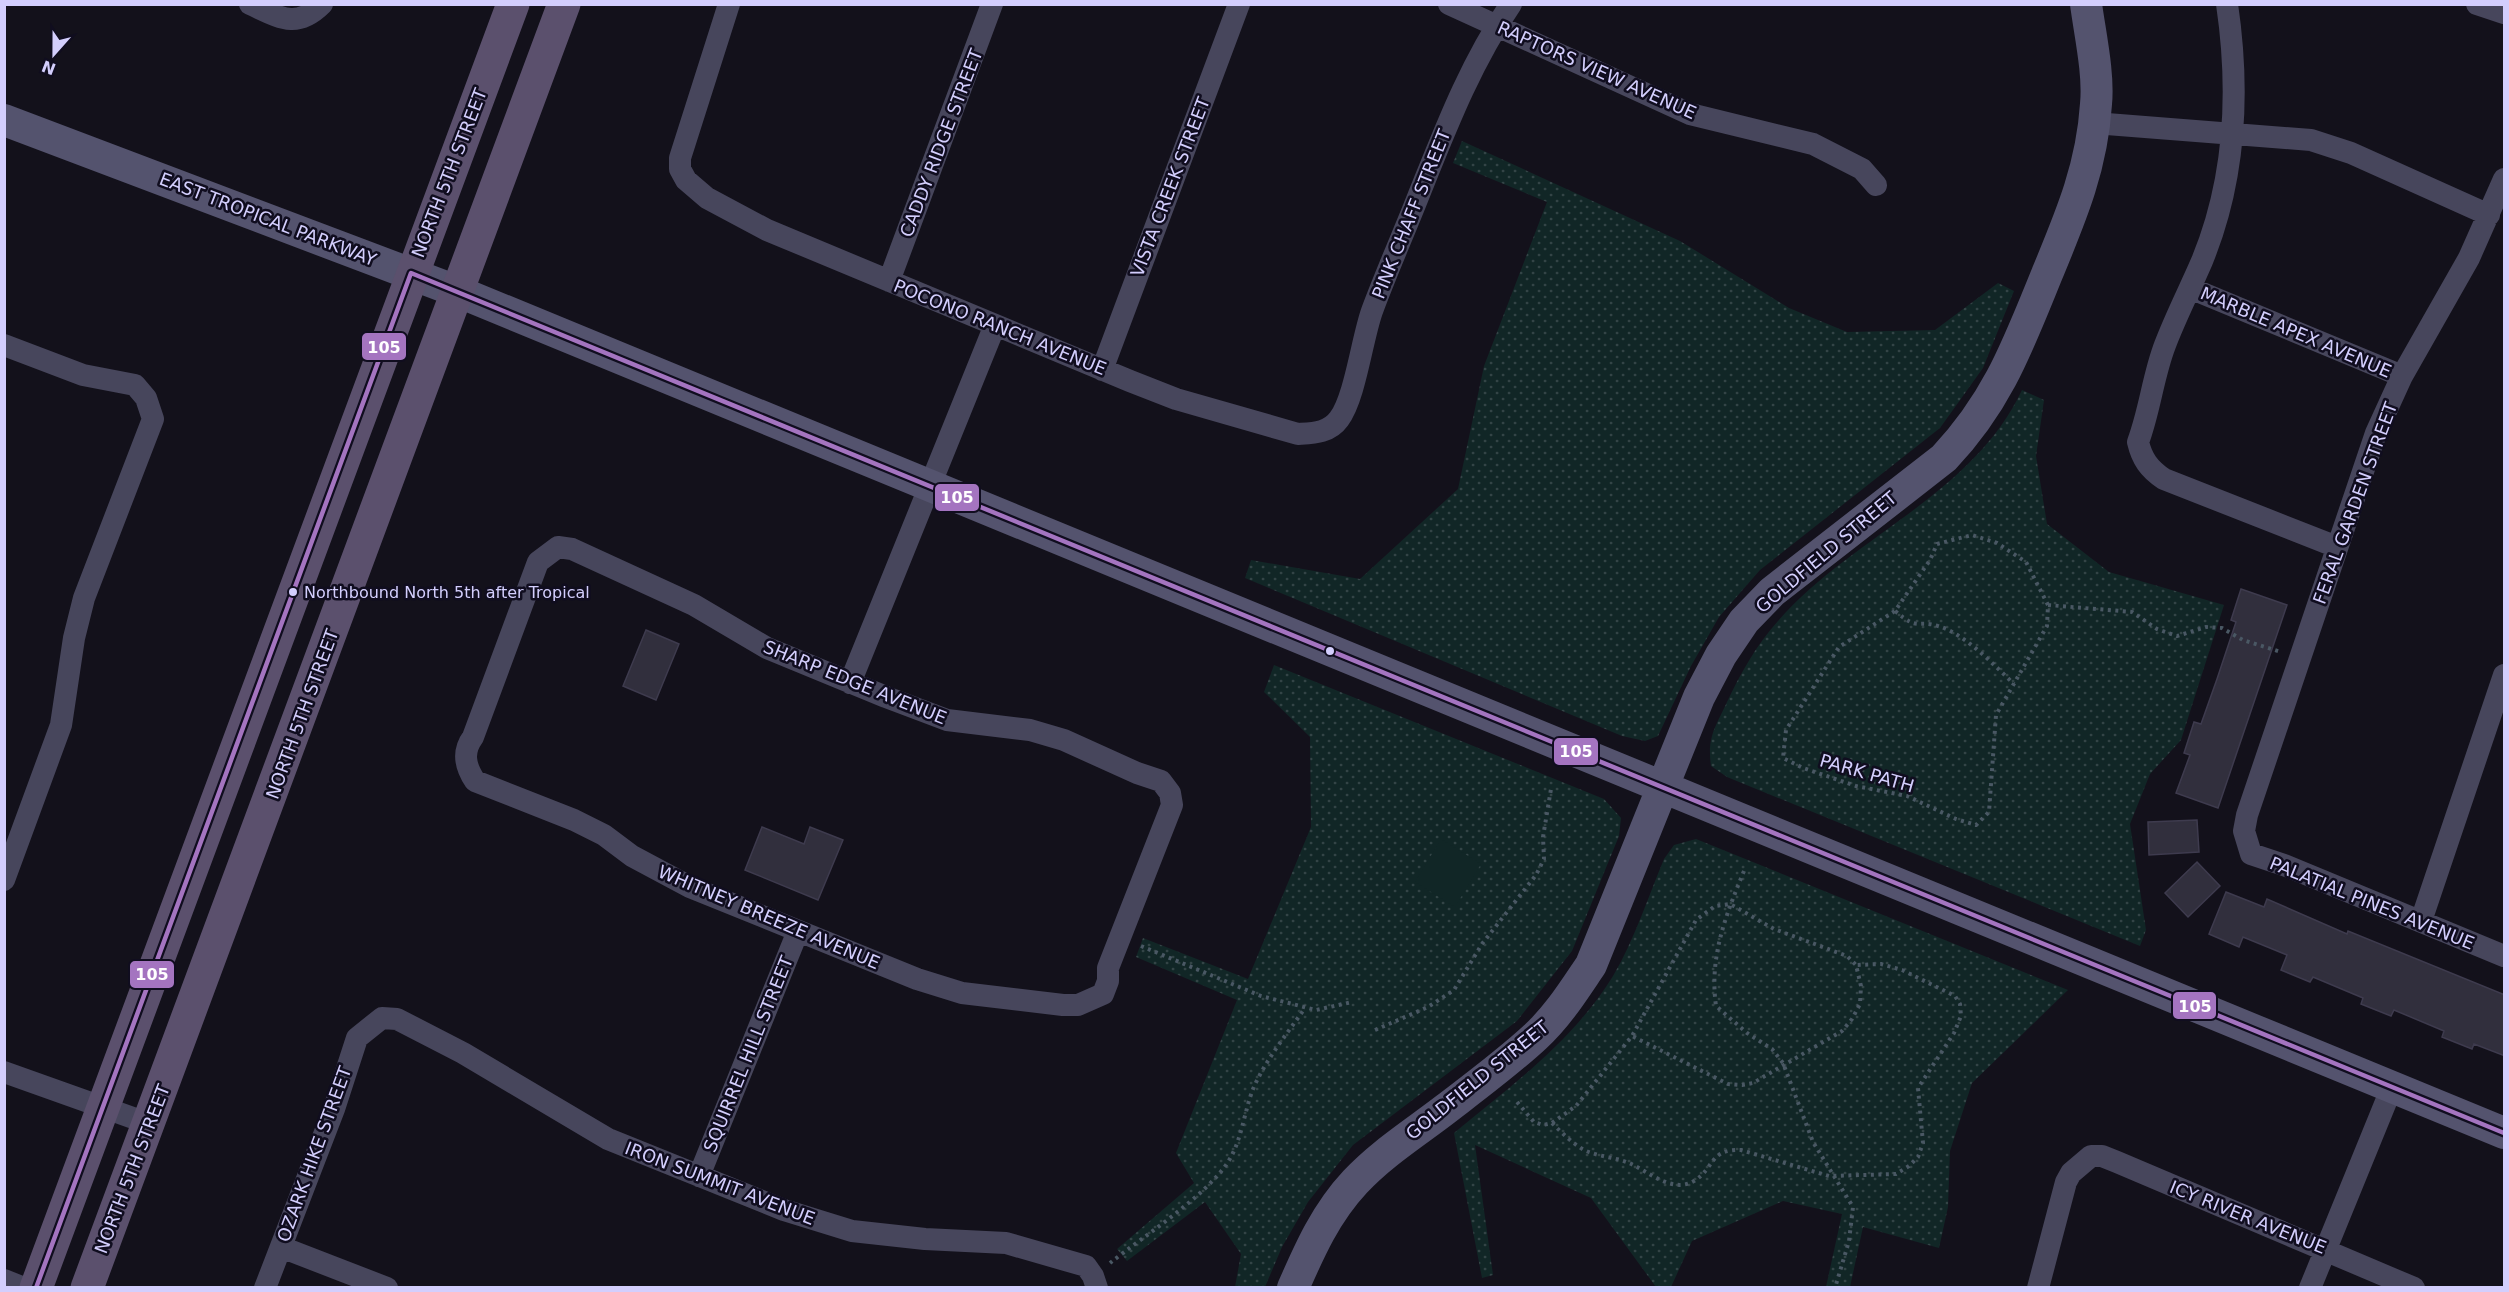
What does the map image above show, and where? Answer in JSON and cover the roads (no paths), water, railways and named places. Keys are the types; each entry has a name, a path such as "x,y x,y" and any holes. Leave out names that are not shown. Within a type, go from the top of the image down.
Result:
{"main road":[{"name":"NORTH 5TH STREET","path":"36,1287 411,273 513,4"},
{"name":"NORTH 5TH STREET","path":"87,1287 150,1124 564,4"},
{"name":"GOLDFIELD STREET","path":"1293,1287 1314,1239 1332,1209 1355,1182 1392,1148 1447,1108 1536,1036 1565,1003 1591,964 1700,697 1721,655 1744,621 1772,592 1944,458 1968,433 1992,399 2013,358 2083,186 2097,101 2086,4"},
{"name":"EAST TROPICAL PARKWAY","path":"4,120 459,292 2505,1133"}],"street":[{"path":"250,4 292,21 316,11"},
{"name":"POCONO RANCH AVENUE","path":"729,4 680,158 680,170 686,180 707,198 767,230 1176,399 1298,434 1329,429"},
{"name":"CADDY RIDGE STREET","path":"889,281 993,4"},
{"name":"VISTA CREEK STREET","path":"1102,369 1239,4"},
{"name":"RAPTORS VIEW AVENUE","path":"1449,4 1690,114 1813,144 1862,169 1876,185"},
{"name":"PINK CHAFF STREET","path":"1329,429 1348,404 1372,313 1449,120 1474,63 1511,4"},
{"path":"2227,4 2235,68 2234,133 2217,216 2190,288 2164,346 2138,442 2141,455 2152,471 2164,479 2337,547"},
{"path":"2477,4 2505,13"},
{"path":"2094,123 2312,140 2351,153 2489,215"},
{"name":"FERAL GARDEN STREET","path":"2247,842 2244,831 2247,815 2376,433 2402,376 2469,258 2505,178"},
{"name":"MARBLE APEX AVENUE","path":"2190,288 2402,376"},
{"path":"850,683 995,325"},
{"path":"4,345 83,375 135,385 146,398 153,419 84,598 74,638 61,725 4,880"},
{"name":"SHARP EDGE AVENUE","path":"467,769 465,748 473,737 538,562 558,548 572,549 694,605 767,648 850,683 947,720 1030,730 1064,740 1137,773 1161,781 1170,793 1172,805 1108,968 1108,981 1103,994 1091,1002"},
{"path":"2421,921 2505,675"},
{"name":"WHITNEY BREEZE AVENUE","path":"467,769 475,781 505,791 584,825 604,835 632,856 690,887 917,980 962,993 1063,1005 1091,1002"},
{"name":"PALATIAL PINES AVENUE","path":"2247,842 2251,854 2264,861 2284,865 2505,956"},
{"name":"SQUIRREL HILL STREET","path":"699,1176 798,931"},
{"name":"IRON SUMMIT AVENUE","path":"370,1026 382,1018 397,1019 501,1074 608,1139 784,1210 852,1231 925,1239 1006,1243 1065,1258 1086,1266 1095,1282"},
{"name":"OZARK HIKE STREET","path":"265,1287 334,1108 357,1038 370,1026"},
{"path":"4,1072 150,1124"},
{"path":"2310,1287 2392,1087"},
{"name":"ICY RIVER AVENUE","path":"2038,1287 2066,1182 2082,1162 2091,1156 2102,1156 2414,1287"},
{"path":"281,1246 387,1287"},
{"path":"4,1280 24,1287"}],"place":[{"name":"Northbound North 5th after Tropical","path":"293,592"}]}
